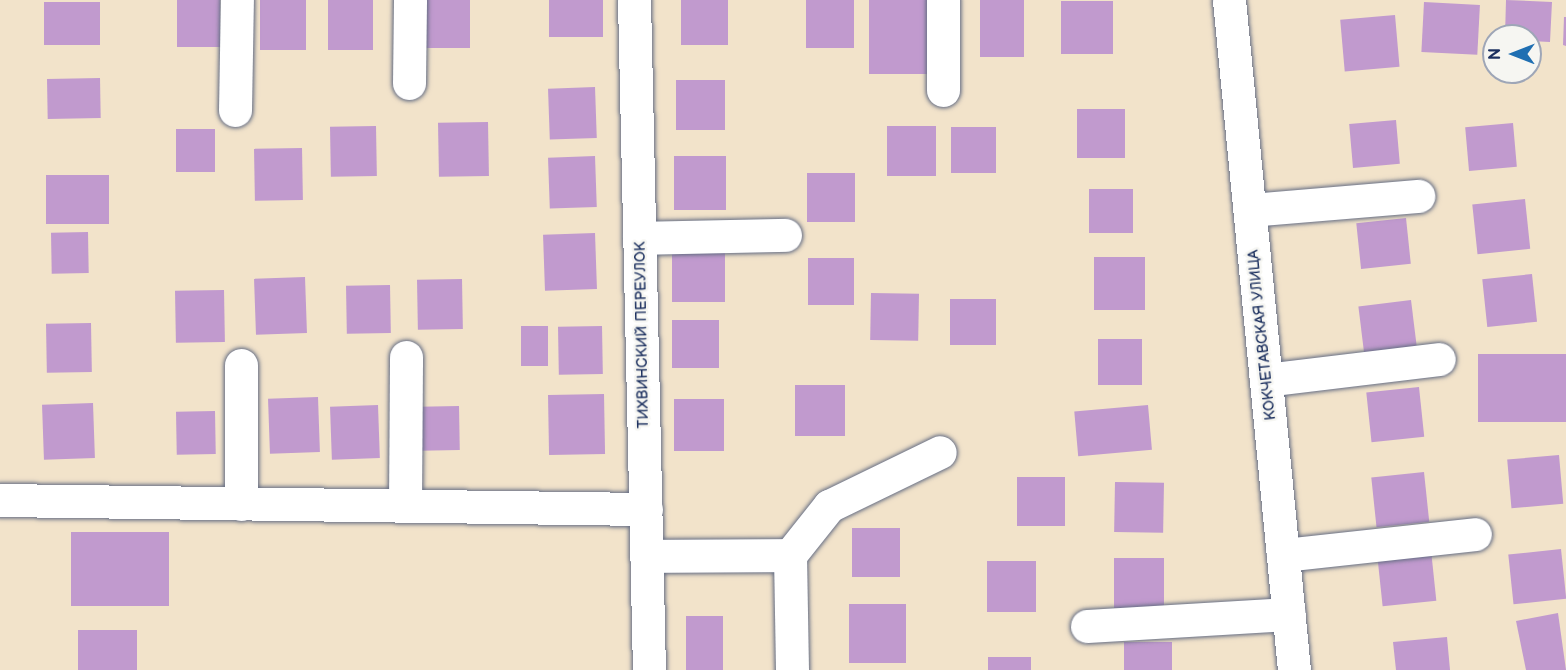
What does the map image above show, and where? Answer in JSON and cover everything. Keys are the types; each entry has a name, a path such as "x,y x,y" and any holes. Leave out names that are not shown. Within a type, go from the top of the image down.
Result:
{"street":[{"path":"236,110 237,0"},
{"path":"409,83 410,0"},
{"name":"ТИХВИНСКИЙ ПЕРЕУЛОК","path":"634,0 649,670"},
{"path":"943,0 943,90"},
{"name":"КОКЧЕТАВСКАЯ УЛИЦА","path":"1229,0 1294,670"},
{"path":"1250,210 1418,196"},
{"path":"639,238 785,235"},
{"path":"405,506 406,357"},
{"path":"1266,380 1439,359"},
{"path":"241,365 241,504"},
{"path":"792,670 789,555 829,506 940,452"},
{"path":"0,500 646,509"},
{"path":"1283,555 1475,534"},
{"path":"646,556 789,555"},
{"path":"1088,626 1288,614"}],"building":[{"path":"177,0 220,0 220,47 177,47"},
{"path":"260,0 306,0 306,50 260,50"},
{"path":"328,0 373,0 373,50 328,50"},
{"path":"426,0 470,0 470,48 426,48"},
{"path":"549,0 603,0 603,37 549,37"},
{"path":"681,0 728,0 728,45 681,45"},
{"path":"806,0 854,0 854,48 806,48"},
{"path":"869,0 929,0 929,74 869,74"},
{"path":"980,0 1024,0 1024,57 980,57"},
{"path":"1506,0 1552,2 1550,42 1542,42 1542,24 1505,24"},
{"path":"1061,1 1113,1 1113,54 1061,54"},
{"path":"44,2 100,2 100,45 44,45"},
{"path":"1424,2 1480,5 1477,55 1421,52"},
{"path":"1395,15 1400,67 1345,72 1340,20"},
{"path":"1564,17 1566,17 1566,46 1563,45"},
{"path":"100,78 101,118 48,119 47,79"},
{"path":"676,80 725,80 725,130 676,130"},
{"path":"595,87 597,138 550,140 548,89"},
{"path":"1077,109 1125,109 1125,158 1077,158"},
{"path":"1396,120 1400,164 1353,168 1349,124"},
{"path":"488,122 489,176 439,177 438,123"},
{"path":"1513,123 1517,167 1469,171 1465,127"},
{"path":"376,126 377,176 331,177 330,127"},
{"path":"887,126 936,126 936,176 887,176"},
{"path":"951,127 996,127 996,173 951,173"},
{"path":"176,129 215,129 215,172 176,172"},
{"path":"302,148 303,200 255,201 254,149"},
{"path":"595,156 597,207 550,209 548,158"},
{"path":"674,156 726,156 726,210 674,210"},
{"path":"807,173 855,173 855,222 807,222"},
{"path":"46,175 109,175 109,224 46,224"},
{"path":"1089,189 1133,189 1133,233 1089,233"},
{"path":"1525,199 1530,249 1478,254 1472,205"},
{"path":"1406,218 1411,264 1361,269 1356,223"},
{"path":"88,232 89,273 52,274 51,233"},
{"path":"595,233 597,289 545,291 543,235"},
{"path":"672,249 725,249 725,302 672,302"},
{"path":"1094,257 1145,257 1145,310 1094,310"},
{"path":"808,258 854,258 854,305 808,305"},
{"path":"1532,274 1537,322 1487,327 1482,279"},
{"path":"305,277 307,333 256,335 254,279"},
{"path":"462,279 463,329 418,330 417,280"},
{"path":"390,285 391,333 347,334 346,286"},
{"path":"224,290 225,342 176,343 175,291"},
{"path":"871,293 919,294 918,341 870,340"},
{"path":"950,299 996,299 996,345 950,345"},
{"path":"1411,300 1417,351 1365,357 1358,306"},
{"path":"672,320 719,320 719,368 672,368"},
{"path":"91,323 92,372 47,373 46,324"},
{"path":"521,326 548,326 548,366 521,366"},
{"path":"602,326 603,374 559,375 558,327"},
{"path":"1098,339 1142,339 1142,385 1098,385"},
{"path":"1478,354 1566,354 1566,422 1478,422"},
{"path":"795,385 845,385 845,436 795,436"},
{"path":"1419,387 1424,437 1372,442 1366,393"},
{"path":"604,394 605,454 549,455 548,395"},
{"path":"318,397 320,452 270,454 268,399"},
{"path":"674,399 724,399 724,451 674,451"},
{"path":"93,403 95,458 44,460 42,405"},
{"path":"378,405 380,458 332,460 330,407"},
{"path":"1148,405 1152,450 1078,456 1074,411"},
{"path":"459,406 460,450 420,451 419,407"},
{"path":"215,411 216,454 177,455 176,412"},
{"path":"1559,455 1563,504 1511,508 1507,460"},
{"path":"1424,472 1429,522 1377,527 1371,478"},
{"path":"1017,477 1065,477 1065,526 1017,526"},
{"path":"1115,482 1164,483 1163,533 1114,532"},
{"path":"852,528 900,528 900,577 852,577"},
{"path":"71,532 169,532 169,606 71,606"},
{"path":"1561,549 1566,599 1514,604 1508,555"},
{"path":"1431,550 1436,601 1383,606 1377,556"},
{"path":"1114,558 1164,558 1164,608 1114,608"},
{"path":"987,561 1036,561 1036,612 987,612"},
{"path":"849,604 906,604 906,663 849,663"},
{"path":"1558,613 1566,670 1526,670 1516,621"},
{"path":"686,616 723,616 723,670 686,670"},
{"path":"78,630 137,630 137,670 78,670"},
{"path":"1447,637 1450,670 1396,670 1393,642"},
{"path":"1124,642 1172,642 1172,670 1124,670"},
{"path":"988,657 1031,657 1031,670 988,670"}]}
